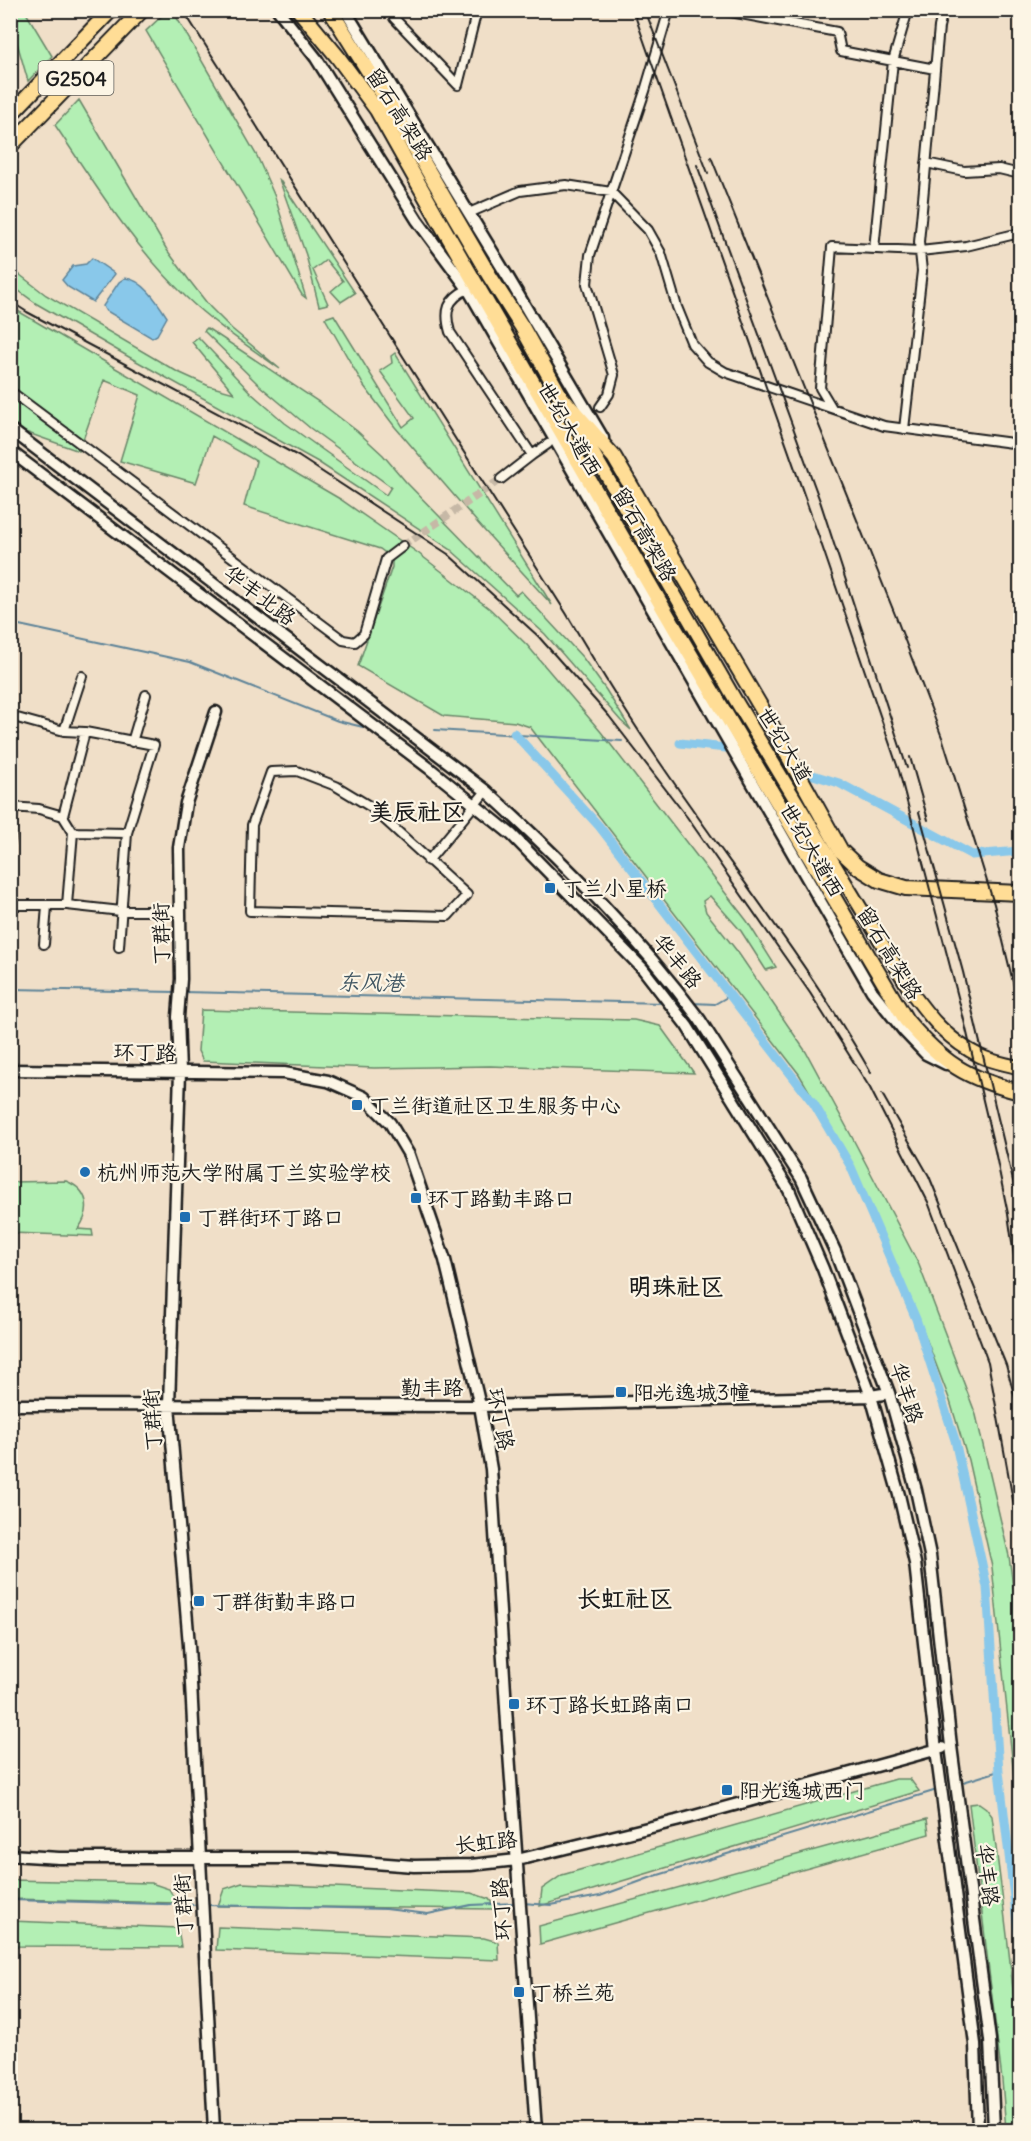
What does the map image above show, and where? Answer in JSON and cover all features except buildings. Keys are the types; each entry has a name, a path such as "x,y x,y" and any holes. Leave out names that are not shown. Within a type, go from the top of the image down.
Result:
{"highway":[{"name":"G2504","path":"10,115 111,10"},
{"name":"G2504","path":"10,146 142,10"},
{"name":"留石高架路","path":"299,10 377,110 670,620 906,1020 932,1050 962,1072 992,1085 1020,1090"},
{"name":"留石高架路","path":"330,10 392,107 561,397 614,457 769,721 841,851 858,867 879,880 906,888 1020,893"},
{"path":"337,56 468,289"}],"main road":[{"name":"世纪大道西","path":"278,10 316,58 417,220 468,289 872,991 926,1054 962,1072"},
{"name":"世纪大道西","path":"345,10 614,457"},
{"name":"世纪大道","path":"561,397 736,701 910,990 929,1017 951,1039 981,1056 1020,1068"},
{"name":"华丰北路","path":"10,429 486,790"},
{"name":"华丰北路","path":"10,451 384,734 474,805"},
{"path":"637,495 647,545"},
{"name":"丁群街","path":"214,2130 189,1645 169,1405 180,1072 179,848 186,803 216,712"},
{"name":"华丰路","path":"486,790 597,898 654,960 700,1020 801,1178 835,1251 889,1393 913,1480 930,1555 951,1746 990,2040 994,2130"},
{"name":"华丰路","path":"474,805 512,835 643,969 687,1026 789,1190 824,1269 871,1396 899,1495 915,1563 943,1809 975,2044 978,2130"},
{"name":"环丁路","path":"10,1070 284,1072 328,1080 364,1097 390,1123 409,1155 445,1260 480,1406 491,1469 536,2130"},
{"name":"勤丰路","path":"10,1405 480,1406 871,1396 889,1393"},
{"name":"长虹路","path":"10,1855 59,1858 308,1858 414,1866 471,1865 517,1860 676,1821 951,1746"}],"street":[{"path":"396,10 394,18 458,85 477,10"},
{"path":"600,407 609,394 614,375 588,284 590,255 645,91 669,10"},
{"path":"720,10 837,32 841,51 935,69"},
{"path":"874,249 893,61 908,10"},
{"path":"904,429 922,271 919,242 939,27 943,10"},
{"path":"926,163 963,171 999,169 1020,174"},
{"path":"469,213 520,191 566,186 611,192 648,230 661,253 677,307 692,344 708,362 725,372 884,426 1020,444"},
{"path":"831,408 820,388 832,247 920,251 966,246 1020,235"},
{"path":"468,289 456,295 449,306 446,319 450,332 532,455"},
{"path":"10,391 343,640 355,642 364,634 386,559 403,546"},
{"path":"501,479 548,444"},
{"path":"64,731 82,676"},
{"path":"132,742 146,695"},
{"path":"10,716 64,731 86,732 154,745 128,833 119,947"},
{"path":"63,816 86,732"},
{"path":"297,771 336,786 371,807 428,861 467,895 448,916 250,911 252,825 271,772 297,771"},
{"path":"428,861 486,790"},
{"path":"10,842 12,807 39,808 63,816 73,832 68,905"},
{"path":"73,832 128,833"},
{"path":"10,905 68,905 121,911 180,911"},
{"path":"44,944 47,906"}],"green space":[{"path":"10,11 25,11 52,56 28,81 11,22"},
{"path":"167,11 173,11 257,156 275,197 306,298 302,295 146,31"},
{"path":"79,100 167,250 189,280 210,307 232,329 280,369 220,326 186,297 149,257 116,215 55,125"},
{"path":"279,179 355,293 341,302 331,291 343,281 326,260 313,270 328,304 319,306 306,255"},
{"path":"11,268 46,295 176,371 209,386 234,393 192,342 198,337 251,393 285,423 386,495 391,487 310,428 260,386 204,331 207,328 322,404 383,455 406,482 516,595 521,591 583,658 631,730 545,634 450,549 318,462 37,304 11,285"},
{"path":"11,307 340,499 418,553 490,609 527,645 601,732 747,921 776,967 766,970 741,931 710,896 703,901 706,912 737,951 806,1052 853,1139 919,1265 976,1415 1009,1556 1019,1633 1020,1834 992,1567 968,1460 950,1401 918,1317 878,1224 832,1130 799,1074 530,727 515,722 444,716 358,666 392,567 392,558 380,549 244,506 256,461 212,436 196,483 120,461 140,395 104,380 79,451 11,427"},
{"path":"334,315 403,427 414,418 380,371 392,363 391,356 395,353 552,605 395,427 364,386 325,318"},
{"path":"201,1010 634,1020 660,1026 694,1073 490,1066 374,1068 203,1061 198,1051"},
{"path":"66,1181 80,1190 86,1201 85,1215 78,1229 92,1230 93,1236 11,1233 11,1182"},
{"path":"896,1779 910,1779 919,1791 540,1906 542,1889 562,1875"},
{"path":"979,1803 992,1816 1002,1894 1018,2051 1020,2130 1006,2130 969,1804"},
{"path":"927,1819 929,1834 540,1944 539,1926"},
{"path":"11,1880 151,1883 169,1889 177,1903 11,1899"},
{"path":"242,1883 471,1893 489,1899 496,1909 218,1906 224,1889"},
{"path":"11,1921 178,1928 181,1947 11,1946"},
{"path":"218,1927 484,1938 498,1942 499,1960 216,1950"}],"water":[{"path":"92,258 115,274 93,302 68,287 62,280 73,266 86,264"},
{"path":"125,278 132,279 144,287 167,317 157,335 152,338 105,310 103,306 119,282"}],"waterway":[{"path":"10,623 190,662 338,721 363,727"},
{"path":"435,730 622,741"},
{"path":"514,733 599,826 814,1104 851,1167 916,1319 955,1440 987,1587 999,1771 1020,1948"},
{"path":"680,743 726,748"},
{"path":"813,775 839,783 972,855 1020,851"},
{"name":"东风港","path":"10,989 176,992"},
{"name":"东风港","path":"182,992 665,1003"},
{"name":"东风港","path":"692,1003 715,1004 729,996"},
{"path":"960,1783 999,1771"},
{"path":"522,1903 551,1905 600,1896 655,1876 937,1790"},
{"path":"10,1900 200,1905"},
{"path":"205,1905 386,1909 428,1914 471,1905 516,1903"}],"tunnel":[{"path":"403,546 501,479"}],"railway":[{"path":"183,10 636,727 796,954 871,1073"},
{"path":"633,10 899,771 963,1016 995,1151 1008,1214 1020,1298"},
{"path":"645,10 708,173"},
{"path":"711,157 896,617 943,740 994,904 1020,1011"},
{"path":"697,165 820,501 907,768"},
{"path":"10,301 298,456 448,554 538,636 609,716 687,817 810,993 870,1088 928,1202 988,1362 1020,1539"},
{"path":"910,757 928,820"},
{"path":"919,812 963,972 1020,1210"},
{"path":"882,1094 929,1176 1006,1365 1020,1416"}],"place":[{"name":"丁兰小星桥","path":"550,888"},
{"name":"丁兰街道社区卫生服务中心","path":"357,1105"},
{"name":"杭州师范大学附属丁兰实验学校","path":"85,1172"},
{"name":"环丁路勤丰路口","path":"416,1198"},
{"name":"丁群街环丁路口","path":"185,1217"},
{"name":"阳光逸城3幢","path":"621,1392"},
{"name":"丁群街勤丰路口","path":"199,1601"},
{"name":"环丁路长虹路南口","path":"514,1704"},
{"name":"阳光逸城西门","path":"727,1790"},
{"name":"丁桥兰苑","path":"519,1992"}],"district":[{"name":"美辰社区","path":"417,811"},
{"name":"明珠社区","path":"676,1286"},
{"name":"长虹社区","path":"625,1598"}]}
